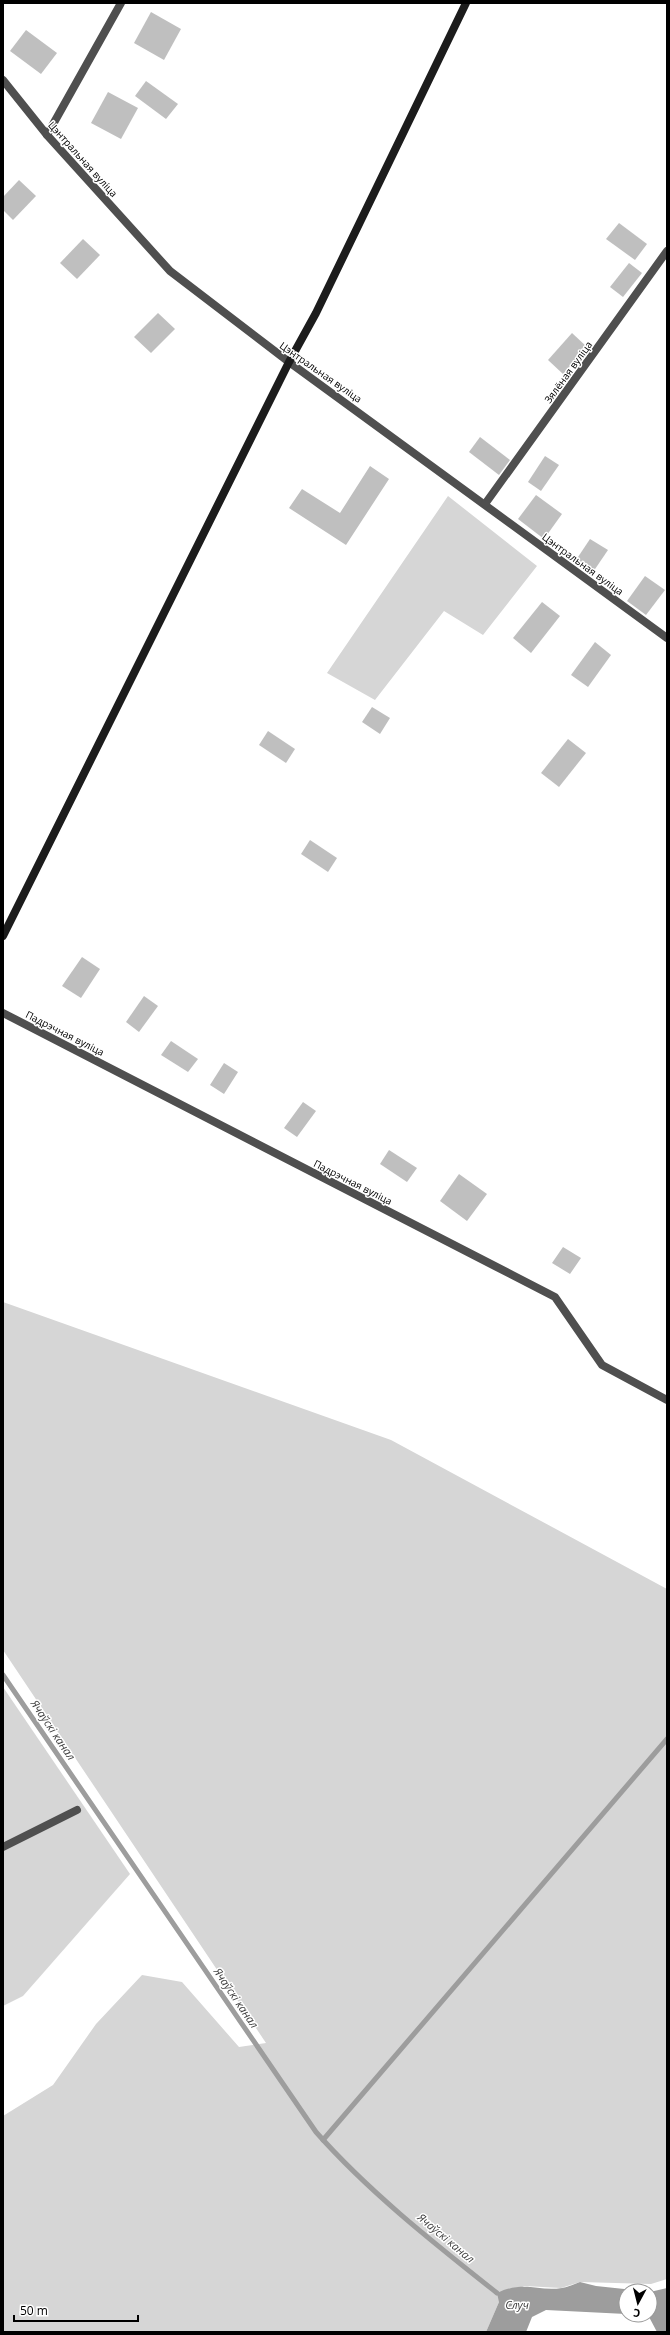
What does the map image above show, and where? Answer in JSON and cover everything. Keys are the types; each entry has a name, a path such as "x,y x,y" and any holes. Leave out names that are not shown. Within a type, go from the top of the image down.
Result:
{"main road":[{"path":"3,936 289,362 316,313 466,3"}],"street":[{"path":"47,135 121,3"},
{"name":"Цэнтральная вуліца","path":"3,80 47,135 170,271 289,362 667,638"},
{"name":"Зялёная вуліца","path":"485,504 667,252"},
{"name":"Падрэчная вуліца","path":"3,1013 555,1297 602,1365 667,1400"},
{"path":"3,1847 77,1810"}],"shaded area":[{"path":"448,496 537,566 483,635 444,611 375,700 327,673"},
{"path":"3,1302 391,1440 667,1589 667,2279 654,2283 580,2282 561,2288 524,2286 499,2302 486,2332 3,2332 3,2116 53,2085 96,2024 142,1975 182,1982 239,2047 266,2043 3,1650"},
{"path":"3,1687 130,1874 23,1996 3,2006"}],"water":[{"name":"Случ","path":"580,2282 596,2286 618,2288 618,2314 546,2310 532,2317 526,2332 486,2332 499,2302 497,2293 516,2287 553,2289"},
{"path":"667,2288 667,2332 657,2332 652,2323 658,2323 658,2290"}],"building":[{"path":"151,12 181,29 164,60 134,43"},
{"path":"26,30 57,53 41,74 10,51"},
{"path":"146,81 178,104 166,119 135,96"},
{"path":"108,92 138,108 121,139 91,123"},
{"path":"19,180 36,196 13,220 3,210 3,197"},
{"path":"619,223 647,244 635,260 606,239"},
{"path":"83,239 100,255 77,279 60,263"},
{"path":"629,263 642,273 623,297 610,287"},
{"path":"158,313 175,329 151,353 134,337"},
{"path":"572,333 587,347 563,374 548,360"},
{"path":"480,437 510,460 499,475 469,452"},
{"path":"545,456 559,465 541,491 528,482"},
{"path":"370,466 389,479 346,545 289,508 302,489 340,513"},
{"path":"536,495 562,514 544,539 518,519"},
{"path":"590,539 608,550 591,575 574,563"},
{"path":"645,576 665,590 646,615 627,601"},
{"path":"542,602 560,616 531,653 513,638"},
{"path":"595,642 611,655 588,687 571,675"},
{"path":"372,707 390,718 380,734 362,722"},
{"path":"268,731 295,749 286,763 259,745"},
{"path":"568,739 586,753 559,787 541,773"},
{"path":"310,840 337,858 328,872 301,854"},
{"path":"82,957 100,969 81,998 62,986"},
{"path":"144,996 158,1006 139,1032 126,1022"},
{"path":"171,1041 198,1059 188,1072 161,1055"},
{"path":"224,1063 238,1072 224,1094 210,1085"},
{"path":"303,1102 316,1111 297,1137 284,1128"},
{"path":"389,1150 417,1168 407,1182 380,1164"},
{"path":"459,1174 487,1194 467,1221 440,1201"},
{"path":"563,1247 581,1258 570,1274 552,1263"}],"waterway":[{"name":"Ячаўскі канал","path":"3,1675 316,2132 336,2154 380,2196 426,2236 497,2293"},
{"path":"323,2140 667,1739"}]}
